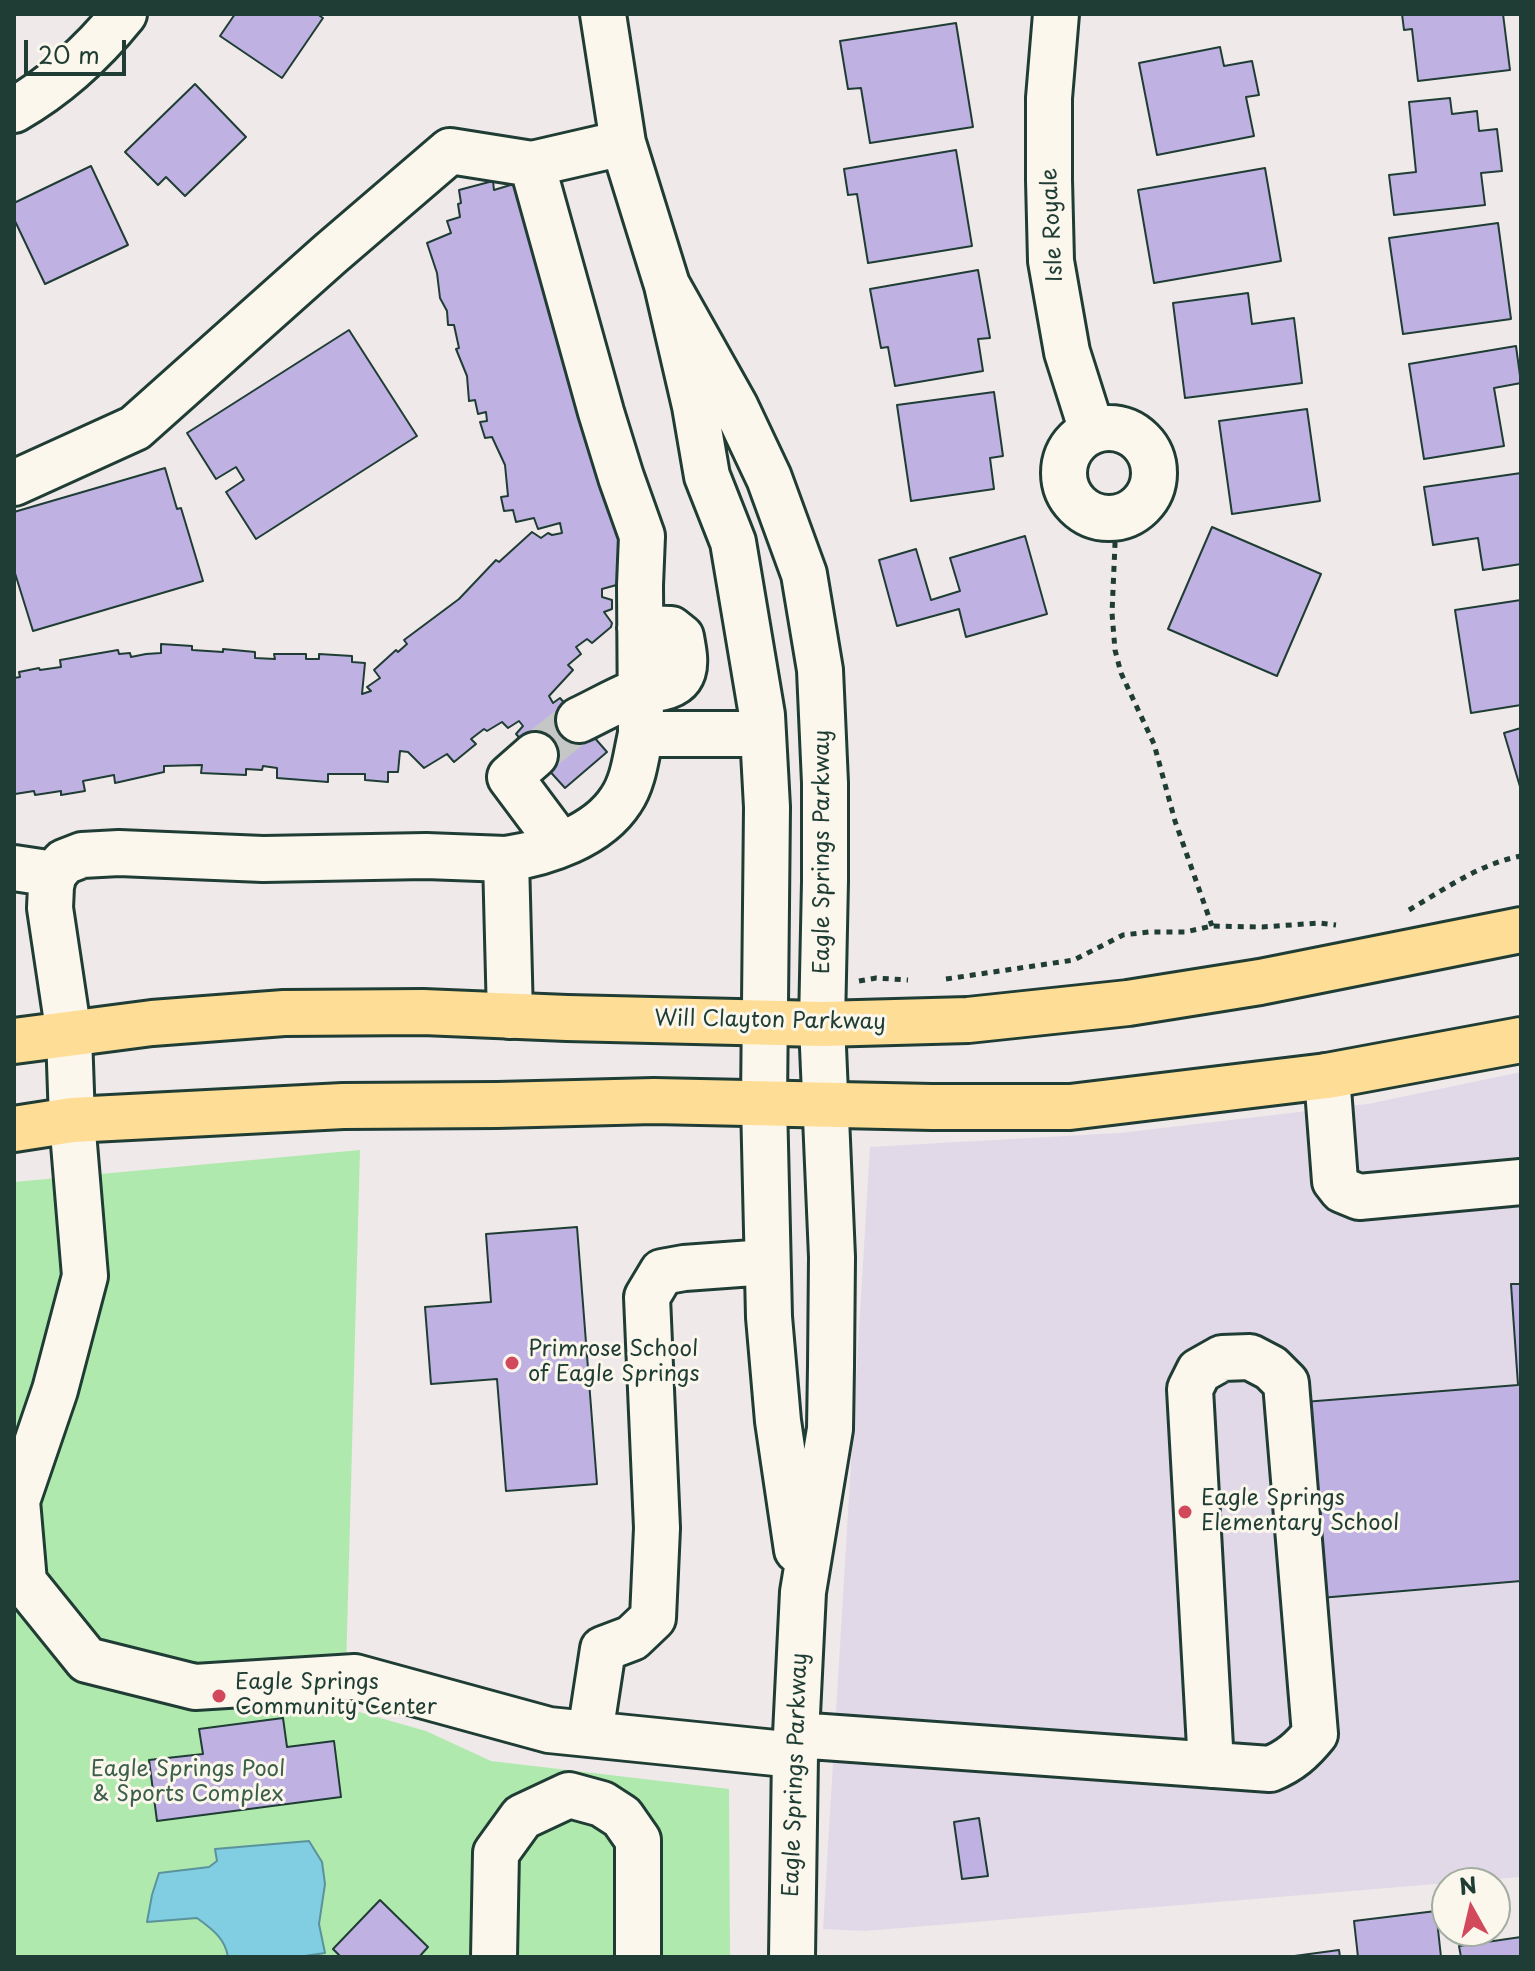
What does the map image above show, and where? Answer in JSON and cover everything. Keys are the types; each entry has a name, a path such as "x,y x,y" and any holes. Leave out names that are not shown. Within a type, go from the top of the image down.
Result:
{"main road":[{"name":"Will Clayton Parkway","path":"14,1041 152,1023 284,1013 423,1012 765,1022 823,1005 968,1020 1128,1003 1276,979 1521,930"},
{"path":"14,1129 72,1120 343,1106 654,1101 1070,1107 1327,1076 1521,1040"}],"street":[{"path":"14,110 88,54 124,14"},
{"name":"Eagle Springs Parkway","path":"603,14 623,143 667,285 695,406 707,476 733,542 762,715 767,807 764,1102 769,1317 778,1421 803,1592"},
{"name":"Isle Royale","path":"1056,14 1049,98 1051,261 1067,352 1092,431"},
{"path":"14,483 135,428 450,151 532,164 623,143"},
{"path":"34,871 82,855 119,853 263,859 426,856 506,859 530,855 560,844 599,823 621,800 629,784 641,734 642,536 601,412 532,164"},
{"name":"Eagle Springs Parkway","path":"667,285 735,406 769,478 804,574 820,670 825,783 823,1005 832,1257 830,1429 803,1592 795,1745 792,1957"},
{"path":"1120,428 1133,433 1144,443 1155,469 1154,482 1139,507 1112,518 1096,516 1082,509 1071,497 1065,483 1064,467 1078,439 1092,431 1120,428"},
{"path":"579,720 641,690"},
{"path":"641,734 763,734"},
{"path":"535,755 510,777 560,844"},
{"path":"506,859 510,1016"},
{"path":"34,871 51,886 50,908 69,1035 72,1120 85,1276 55,1390 17,1501 24,1582 87,1660 195,1687 355,1677 549,1730 580,1733 1270,1769 1301,1752 1315,1734 1286,1383 1271,1368 1250,1357 1222,1358 1199,1371 1190,1389 1211,1765"},
{"path":"1327,1076 1335,1181 1342,1190 1359,1197 1521,1182"},
{"path":"569,1795 580,1733 603,1649 632,1638 653,1618 657,1528 647,1297 662,1272 767,1262"},
{"path":"494,1957 496,1853 522,1817 569,1795 602,1804 622,1817 638,1840 638,1957"}],"path":[{"path":"1112,518 1115,544 1112,613 1115,650 1121,673 1154,744 1175,821 1212,926"},
{"path":"1403,914 1467,875 1501,859 1521,856"},
{"path":"938,979 1074,960 1123,935 1185,932 1212,926 1342,925"},
{"path":"823,1005 876,978 912,980"}],"shaded area":[{"name":"Eagle Springs Elementary School","path":"1521,1072 1521,1877 1511,1878 1511,1867 1431,1867 1431,1884 865,1931 823,1929 870,1147 1120,1133 1368,1104"}],"green space":[{"name":"Eagle Springs Pool & Sports Complex","path":"360,1150 345,1708 426,1731 491,1761 729,1789 730,1957 14,1957 14,1182"}],"water":[{"path":"309,1841 322,1862 325,1884 319,1924 325,1953 298,1957 228,1957 221,1939 197,1918 147,1922 159,1873 209,1867 217,1861 215,1849"}],"building":[{"path":"235,14 317,14 323,18 282,78 220,36"},
{"path":"1402,14 1503,14 1510,70 1418,81 1412,29 1404,30"},
{"path":"956,23 973,127 870,143 861,88 848,89 840,41"},
{"path":"1220,47 1224,66 1252,61 1259,95 1246,97 1254,136 1157,155 1139,63"},
{"path":"195,84 246,137 185,196 166,177 158,185 125,152"},
{"path":"1450,98 1452,114 1477,111 1479,131 1497,129 1502,171 1481,173 1485,205 1394,215 1389,175 1416,172 1409,102"},
{"path":"956,150 972,246 868,263 857,194 848,195 844,169"},
{"path":"91,166 128,245 45,284 14,219 14,203"},
{"path":"1265,168 1281,261 1154,283 1138,190"},
{"path":"493,181 494,190 517,183 533,253 541,252 624,488 631,581 602,589 602,597 612,600 612,609 604,612 612,623 611,627 592,643 587,639 576,647 581,654 568,665 573,670 549,696 553,703 560,698 607,752 565,788 516,734 523,726 519,721 508,728 502,722 487,731 484,729 471,739 476,744 454,762 447,754 424,768 408,752 400,751 398,772 388,772 388,782 365,780 365,774 328,774 328,782 277,778 277,768 263,766 262,770 246,769 246,775 201,773 202,765 164,766 164,772 115,783 114,775 83,781 85,791 61,795 61,791 15,794 14,678 20,677 19,672 61,667 60,660 118,650 119,654 130,653 131,657 161,653 161,644 192,646 192,650 255,652 255,658 275,659 274,654 306,654 306,659 319,659 319,654 352,656 352,662 365,663 362,694 371,691 367,687 380,678 374,670 407,644 404,640 459,599 496,560 499,562 532,532 541,538 548,533 562,533 560,523 538,529 534,518 516,522 513,510 504,511 501,497 508,496 505,465 492,437 485,438 480,422 487,421 486,412 478,414 475,400 469,401 467,376 456,349 459,348 454,325 448,325 447,311 440,298 437,273 427,243 451,233 447,221 460,217 459,190"},
{"path":"1498,223 1511,319 1403,334 1389,238"},
{"path":"978,270 990,338 978,339 983,371 895,386 888,347 881,348 870,289"},
{"path":"1248,293 1252,324 1294,318 1302,383 1185,398 1173,303"},
{"path":"349,330 417,436 256,539 226,492 244,480 236,467 216,479 187,433"},
{"path":"1516,346 1521,383 1494,388 1504,446 1424,459 1409,364"},
{"path":"994,392 1003,456 990,458 994,489 911,501 897,405"},
{"path":"1307,409 1320,501 1232,514 1219,421"},
{"path":"165,468 177,509 181,508 203,581 33,631 14,570 14,512"},
{"path":"1521,473 1521,564 1483,570 1478,538 1433,545 1424,487"},
{"path":"1212,527 1321,574 1277,676 1168,629"},
{"path":"1025,536 1047,614 966,637 959,609 897,626 879,560 916,549 931,600 960,591 950,558"},
{"path":"1521,600 1521,705 1471,713 1455,610"},
{"path":"1521,728 1521,790 1504,733"},
{"path":"577,1227 597,1484 506,1491 497,1379 431,1384 425,1307 491,1302 486,1234"},
{"path":"1511,1284 1521,1284 1521,1581 1320,1598 1304,1402 1518,1385"},
{"path":"283,1718 287,1747 334,1741 341,1797 157,1821 149,1760 203,1754 199,1729"},
{"path":"979,1818 988,1876 962,1879 954,1822"},
{"path":"380,1900 428,1947 419,1957 341,1957 333,1949"},
{"path":"1431,1912 1431,1947 1440,1947 1441,1957 1358,1957 1354,1921"},
{"path":"1521,1937 1521,1957 1461,1957 1459,1947 1511,1947 1511,1938"},
{"path":"1339,1950 1340,1957 1287,1957"}],"tunnel":[{"path":"535,755 579,720"}],"place":[{"name":"Primrose School of Eagle Springs","path":"512,1363"},
{"name":"Eagle Springs Elementary School","path":"1185,1512"},
{"name":"Eagle Springs Community Center","path":"219,1696"}]}
